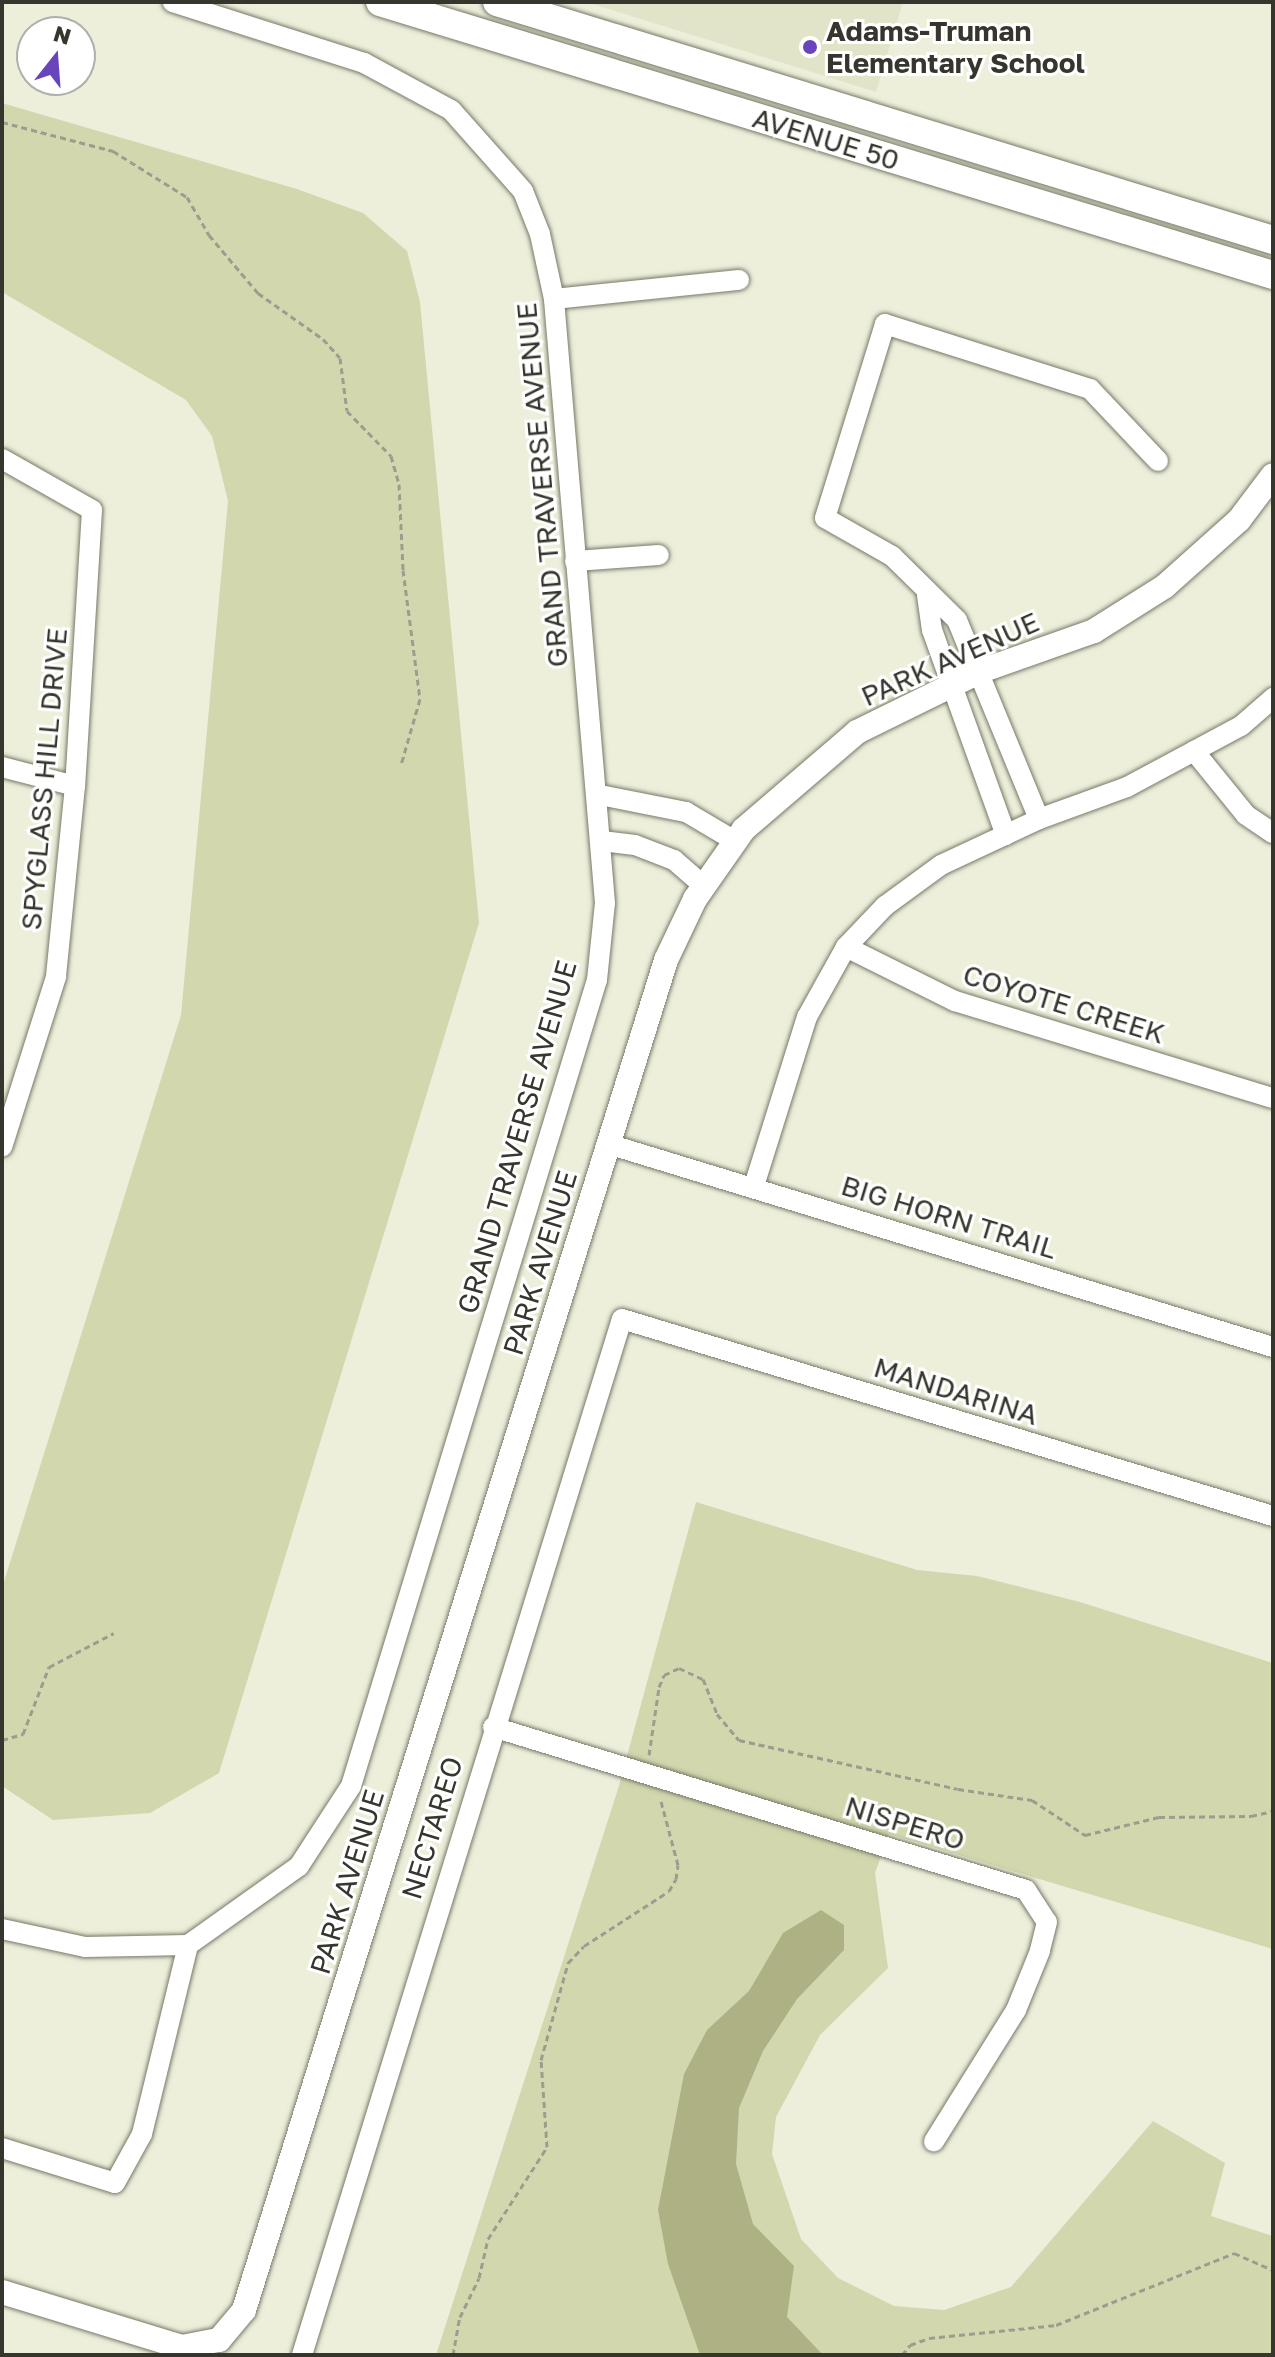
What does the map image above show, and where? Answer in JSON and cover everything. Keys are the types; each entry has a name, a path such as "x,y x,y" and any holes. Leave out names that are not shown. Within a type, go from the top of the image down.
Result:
{"main road":[{"name":"AVENUE 50","path":"380,2 1273,275"},
{"name":"AVENUE 50","path":"497,2 1273,240"}],"street":[{"name":"GRAND TRAVERSE AVENUE","path":"173,2 364,63 451,110 523,191 540,234 554,299 575,561 600,795 605,903 597,980 351,1786 299,1866 188,1945"},
{"path":"554,299 739,280"},
{"path":"1039,819 981,671 957,620 927,595 892,556 825,518 885,324 1090,389 1158,461"},
{"name":"SPYGLASS HILL DRIVE","path":"2,459 92,510 75,786 56,977 2,1147"},
{"name":"PARK AVENUE","path":"2,2292 182,2347 219,2340 235,2326 253,2282 666,960 704,886 735,841 857,732 981,671 1094,631 1164,587 1239,520 1273,475"},
{"path":"575,561 659,555"},
{"path":"927,595 932,630 955,684 1006,835"},
{"path":"754,1186 807,1017 846,947 885,906 941,865 1039,819 1127,787 1241,726 1273,698"},
{"path":"1194,751 1246,815 1273,833"},
{"path":"2,767 75,786"},
{"path":"600,795 686,812 735,841"},
{"path":"602,841 635,845 674,860 704,886"},
{"name":"COYOTE CREEK","path":"846,947 955,1001 1273,1098"},
{"name":"BIG HORN TRAIL","path":"608,1144 754,1186 1273,1347"},
{"name":"MANDARINA","path":"622,1319 1273,1516"},
{"name":"NECTAREO","path":"302,2355 493,1727 622,1319"},
{"name":"NISPERO","path":"493,1727 1026,1890 1039,1904 1047,1922 1016,2010 934,2141"},
{"path":"2,1929 85,1947 188,1945 142,2134 115,2183 2,2148"}],"path":[{"path":"2,122 113,151 187,197 209,235 258,293 323,339 340,358 347,411 391,456 399,484 403,570 420,699 417,725 401,765"},
{"path":"2,1740 23,1734 31,1723 49,1667 114,1633"},
{"path":"453,2355 460,2317 479,2278 488,2239 547,2147 541,2060 568,1963 584,1946 669,1891 676,1879 678,1865 649,1755 656,1699 664,1675 679,1668 703,1679 717,1714 739,1740 958,1789 1032,1800 1085,1835 1159,1817 1251,1816 1273,1811"},
{"path":"902,2355 910,2345 929,2338 1056,2325 1234,2253 1273,2270"}],"shaded area":[{"name":"Adams-Truman Elementary School","path":"586,2 903,2 876,92"},
{"path":"2,103 297,189 363,213 407,251 420,302 479,923 219,1773 150,1813 53,1820 2,1786 2,1588 181,1015 228,501 212,436 186,400 2,292"},
{"path":"696,1502 917,1570 977,1576 1080,1602 1273,1663 1273,1949 889,1834 875,1873 888,1968 820,2035 776,2117 772,2154 801,2239 838,2278 894,2306 944,2310 1011,2287 1153,2121 1225,2163 1211,2216 1273,2236 1273,2355 436,2355 618,1789"},
{"path":"821,1910 844,1925 844,1950 797,1999 763,2051 739,2108 736,2164 753,2224 794,2266 787,2317 823,2355 700,2355 668,2264 658,2210 684,2074 707,2030 749,1991 783,1933"}],"place":[{"name":"Adams-Truman Elementary School","path":"810,47"}]}
